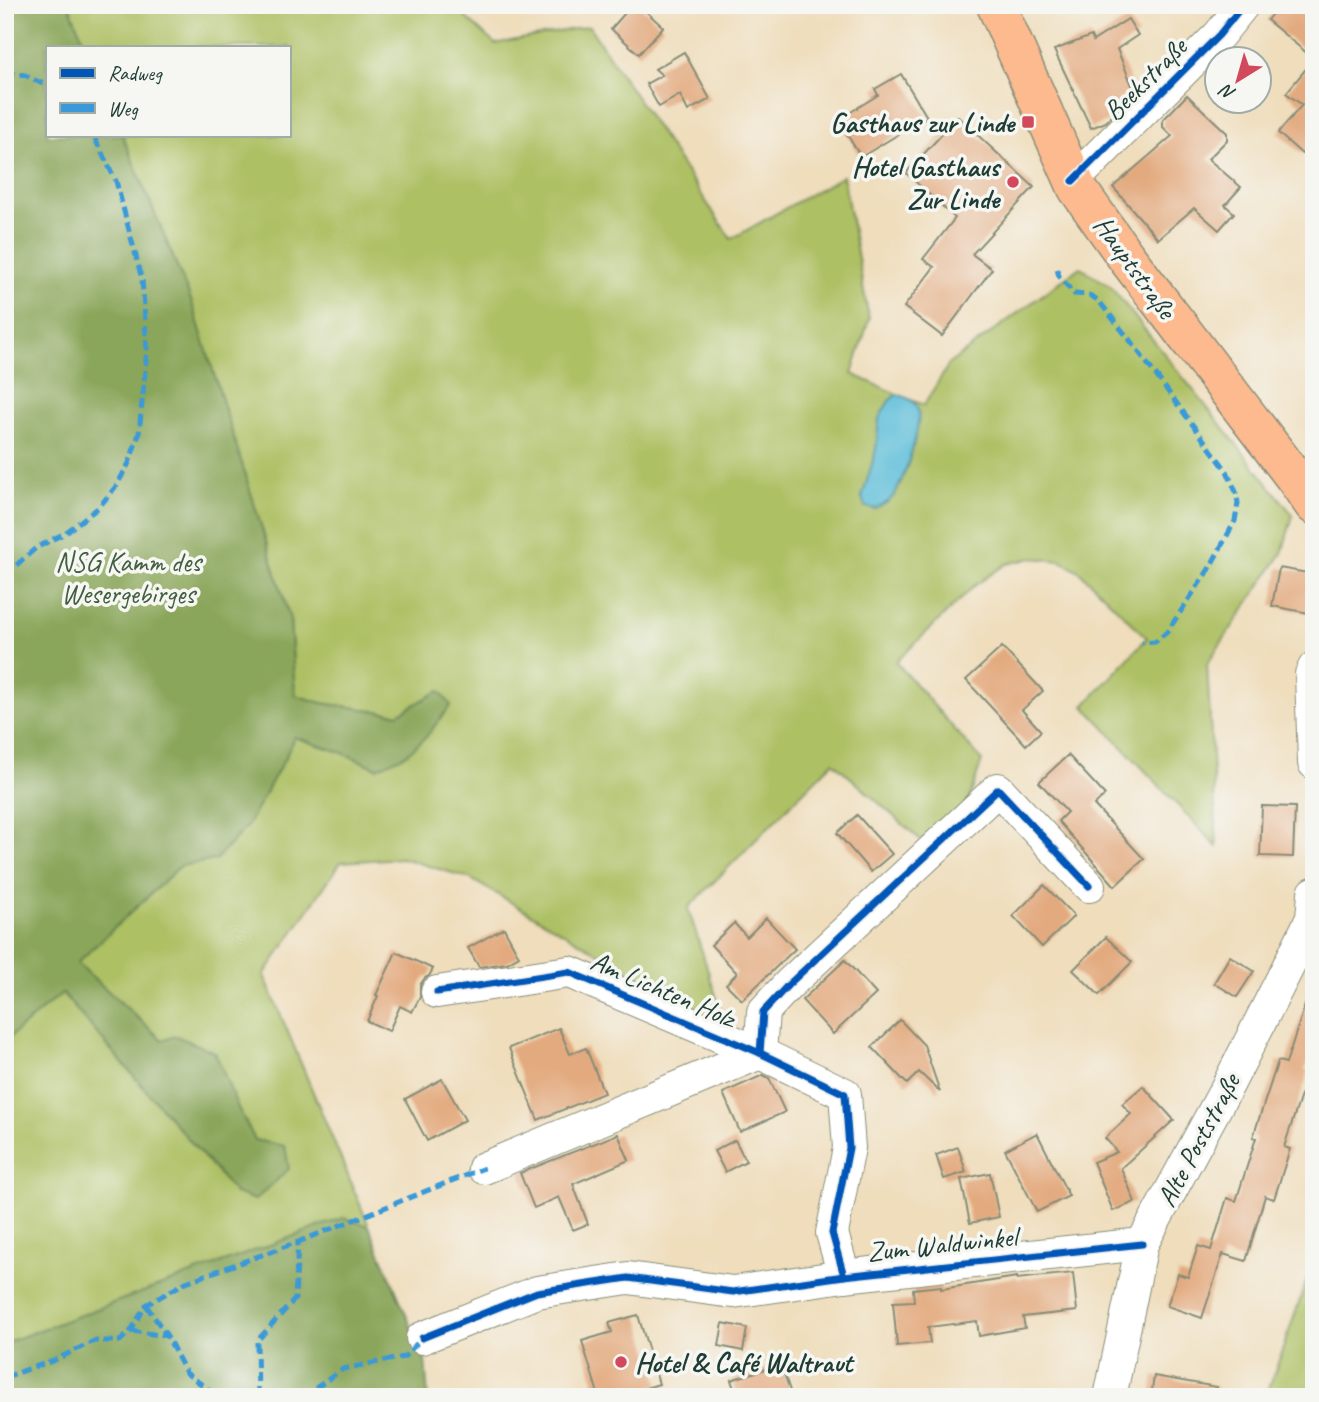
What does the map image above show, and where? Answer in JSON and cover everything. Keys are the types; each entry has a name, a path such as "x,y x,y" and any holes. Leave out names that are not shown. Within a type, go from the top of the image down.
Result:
{"main road":[{"name":"Hauptstraße","path":"996,5 1073,181 1126,257 1314,505"}],"street":[{"name":"Beekstraße","path":"1073,181 1219,35 1243,5"},
{"path":"1314,668 1311,674 1314,763"},
{"path":"484,1168 760,1053 763,1012 998,789 1089,886"},
{"name":"Alte Poststraße","path":"1110,1397 1142,1244 1288,967 1312,918 1314,893"},
{"name":"Am Lichten Holz","path":"437,992 569,972 760,1053 845,1094 849,1148 832,1233 844,1276"},
{"name":"Zum Waldwinkel","path":"422,1338 537,1292 628,1278 733,1293 844,1276 1142,1244"}],"green space":[{"path":"5,5 452,5 495,44 589,26 731,239 843,176 869,319 852,374 897,394 882,414 874,461 862,497 907,468 918,425 918,411 911,400 924,405 949,364 1080,267 1110,286 1293,515 1282,553 1207,664 1217,847 1084,706 1147,638 1079,571 1061,561 1032,558 1006,564 974,586 896,662 982,761 967,805 926,845 833,762 688,908 726,1027 469,878 402,858 341,862 264,975 369,1226 343,1218 5,1343 5,1041 62,993 235,1193 255,1140 238,1108 77,963 180,866 215,860 247,826 294,737 343,753 377,768 439,691 398,714 322,703 295,695 290,619 191,300 122,136 290,136 290,46 46,46 46,136 171,868"},
{"name":"NSG Kamm des Wesergebirges","path":"5,5 69,5 86,46 46,46 46,136 122,136 191,300 290,619 295,695 322,703 398,714 439,691 451,705 426,737 407,754 377,768 343,753 294,737 247,826 215,860 180,866 77,963 162,1040 176,1036 215,1052 238,1108 255,1140 285,1146 289,1169 255,1200 235,1193 62,993 5,1041"},
{"path":"343,1218 369,1226 425,1360 428,1397 5,1397 5,1343"},
{"path":"1314,1260 1314,1397 1266,1397"}],"water":[{"path":"897,394 912,401 917,407 914,443 895,494 875,509 865,507 862,497 876,450 879,418 889,401"}],"building":[{"path":"632,5 639,5 663,27 639,54 611,29"},
{"path":"1279,5 1314,5 1314,59 1267,20"},
{"path":"1128,19 1138,35 1117,49 1135,92 1118,100 1121,107 1106,122 1091,128 1054,50 1091,36 1093,41"},
{"path":"684,52 710,99 688,111 680,95 659,107 646,84 662,75 655,69"},
{"path":"1314,59 1314,141 1302,154 1278,133 1302,105 1286,93"},
{"path":"901,74 927,117 861,157 838,120 878,95 875,89"},
{"path":"1187,95 1204,111 1204,116 1209,116 1227,133 1227,140 1208,159 1241,187 1225,205 1234,213 1219,230 1194,208 1158,239 1113,187 1172,136 1163,127 1163,120"},
{"path":"958,117 1034,187 972,254 992,269 942,336 904,307 934,267 923,259 955,218 906,173"},
{"path":"1279,568 1314,574 1314,614 1272,606"},
{"path":"1002,647 1043,691 1022,710 1041,731 1026,745 966,680"},
{"path":"1068,755 1105,795 1094,805 1144,859 1115,886 1058,821 1067,812 1039,782"},
{"path":"1262,806 1295,807 1293,857 1260,856"},
{"path":"857,815 892,854 871,872 837,833"},
{"path":"1044,885 1074,916 1042,947 1013,916"},
{"path":"766,918 795,949 742,1000 726,984 737,973 711,945 734,923 747,937"},
{"path":"504,928 519,956 507,963 479,967 468,948"},
{"path":"1106,937 1132,962 1099,995 1073,970"},
{"path":"396,952 433,969 420,985 420,997 412,1012 400,1006 389,1031 367,1021"},
{"path":"1230,956 1254,971 1237,997 1214,983"},
{"path":"845,960 876,994 833,1034 802,1000"},
{"path":"1310,990 1314,990 1314,1043 1305,1070 1309,1071 1284,1147 1290,1149 1274,1199 1265,1196 1246,1261 1223,1254 1202,1318 1167,1306 1178,1274 1188,1277 1198,1246 1211,1250 1227,1198 1236,1201 1256,1138 1253,1137 1278,1061 1286,1063"},
{"path":"900,1020 924,1045 940,1092 919,1072 907,1084 872,1047"},
{"path":"559,1028 570,1054 586,1048 604,1093 538,1120 509,1048"},
{"path":"763,1075 769,1078 785,1112 740,1132 723,1093"},
{"path":"442,1079 465,1120 427,1141 405,1099"},
{"path":"1143,1086 1174,1120 1121,1168 1135,1202 1113,1211 1093,1162 1117,1152 1105,1138 1131,1114 1122,1104"},
{"path":"1037,1133 1069,1196 1037,1212 1005,1150"},
{"path":"618,1134 629,1160 573,1184 588,1224 573,1230 559,1197 534,1208 520,1173"},
{"path":"735,1140 746,1161 725,1172 714,1151"},
{"path":"958,1147 966,1172 944,1179 936,1155"},
{"path":"990,1173 999,1217 970,1223 961,1179"},
{"path":"1073,1273 1077,1311 1023,1317 1025,1328 979,1336 977,1321 928,1327 930,1343 897,1346 893,1302 914,1301 913,1289 941,1286 941,1289 1017,1277"},
{"name":"Hotel & Café Waltraut","path":"638,1315 659,1384 643,1389 646,1397 599,1397 582,1341 612,1332 609,1323"},
{"path":"723,1323 747,1328 743,1351 719,1346"},
{"path":"781,1364 792,1397 737,1397 731,1380"},
{"path":"1154,1376 1217,1387 1217,1397 1151,1397"}],"marked path":[{"path":"5,73 25,75 46,86"},
{"path":"5,575 36,548 65,533 99,507 117,485 129,463 139,434 147,349 142,279 116,181 94,136"},
{"path":"1057,269 1059,276 1074,294 1089,295 1098,300 1227,471 1236,492 1238,503 1235,521 1209,569 1167,632 1155,642 1142,643"},
{"path":"5,1377 55,1360 94,1341 120,1341 131,1331 146,1305 186,1282 298,1242 484,1168"},
{"path":"258,1397 257,1341 295,1299 298,1242"},
{"path":"146,1305 167,1336 186,1373 219,1397"},
{"path":"131,1331 167,1336"},
{"path":"303,1397 343,1369 404,1357 422,1338"}],"cycle path":[{"path":"1073,181 1219,35 1243,5"},
{"path":"1314,668 1311,674 1314,763"},
{"path":"760,1053 763,1012 788,985 998,789 1089,886"},
{"path":"437,992 569,972 760,1053 845,1094 849,1148 832,1233 844,1276"},
{"path":"422,1338 537,1292 628,1278 733,1292 844,1276 1142,1244"}],"place":[{"name":"Gasthaus zur Linde","path":"1028,122"},
{"name":"Hotel Gasthaus Zur Linde","path":"1013,182"},
{"name":"Hotel & Café Waltraut","path":"621,1362"}]}
